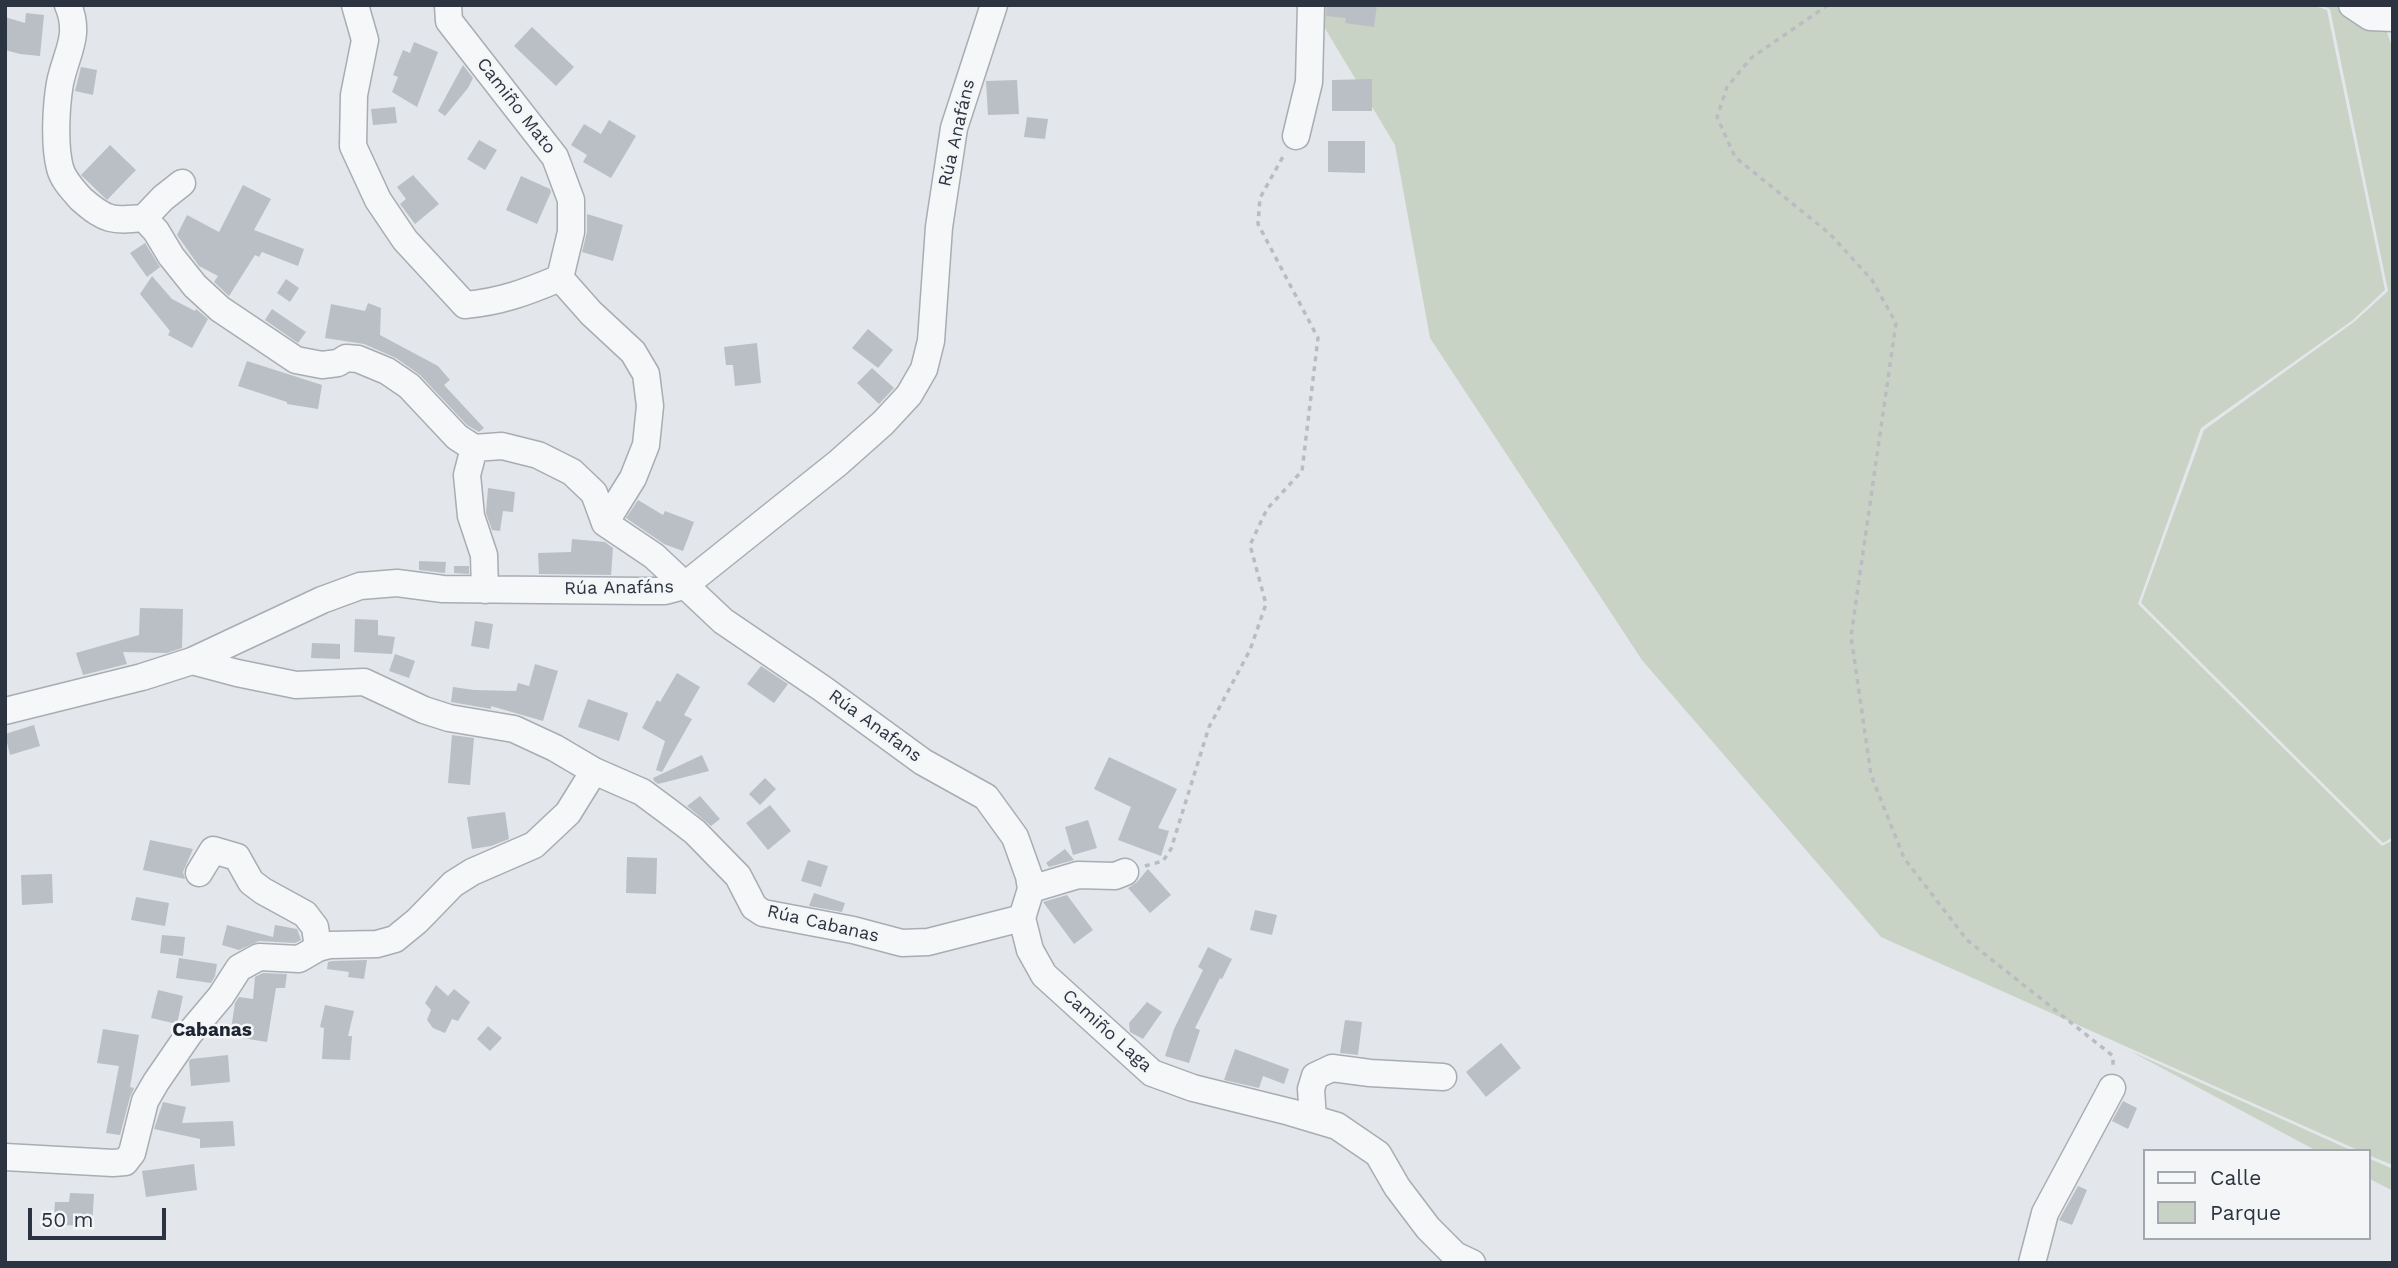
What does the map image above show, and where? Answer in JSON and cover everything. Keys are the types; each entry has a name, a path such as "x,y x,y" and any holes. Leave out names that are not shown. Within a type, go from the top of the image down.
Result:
{"street":[{"path":"68,5 74,19 72,44 60,83 57,134 60,170 71,188 93,210 114,221 144,218 182,183"},
{"path":"355,5 365,40 354,95 353,146 378,200 405,240 464,304 485,303 523,294 560,278 633,352 646,374 650,406 646,445 634,478 605,523"},
{"name":"Camiño Mato","path":"448,5 449,20 555,157 571,200 571,232 560,278"},
{"name":"Rúa Anafáns","path":"5,712 142,677 192,661 322,600 360,586 397,583 443,589 665,590 684,586 838,463 883,423 909,395 924,369 931,341 940,215 954,128 994,5"},
{"path":"1296,136 1309,82 1311,5"},
{"path":"2352,5 2370,17 2393,18"},
{"path":"144,218 195,286 219,309 296,360 323,365 338,363 346,358 358,359 387,371 409,386 457,437 474,448 502,446 538,455 572,472 594,493 605,523"},
{"path":"474,448 467,475 471,516 484,555 485,590"},
{"name":"Rúa Anafans","path":"605,523 654,556 723,621 824,688 923,762 986,797 1015,837 1031,889"},
{"name":"Rúa Cabanas","path":"192,661 296,685 364,682 449,718 514,729 555,748 594,771 642,792 695,832 738,876 754,906 763,913 853,930 902,943 928,942 1022,918"},
{"path":"5,1157 125,1162 132,1153 145,1101 156,1082 239,968 259,957 299,959 318,948 330,945 377,944 395,939 453,884 472,872 534,845 568,813 594,771"},
{"path":"199,873 213,850 237,857 251,881 263,891 305,914 315,927 318,948"},
{"path":"1022,918 1031,889 1078,876 1115,876 1125,872"},
{"name":"Camiño Laga","path":"1022,918 1030,950 1044,975 1152,1073 1193,1088 1337,1126 1378,1154 1397,1187 1427,1228 1455,1255 1472,1263"},
{"path":"1313,1119 1311,1089 1315,1076 1332,1068 1443,1077"},
{"path":"2032,1263 2045,1213 2112,1088"}],"path":[{"path":"1828,5 1751,58 1727,87 1717,117 1735,157 1829,234 1872,280 1896,323 1851,636 1871,775 1904,858 1967,940 2113,1056 2112,1088"},
{"path":"1125,872 1163,861 1171,849 1209,727 1250,650 1266,604 1250,545 1267,509 1302,471 1318,338 1258,224 1260,198 1296,136"}],"green space":[{"path":"1311,5 2312,5 2327,10 2385,290 2353,320 2201,428 2138,604 2382,846 2393,840 2393,1165 2370,1156 2370,1149 2356,1149 1881,937 1642,660 1430,338 1395,145"},
{"path":"2321,5 2381,5 2393,49 2393,837 2383,843 2141,603 2204,430 2354,322 2388,291 2330,9"},
{"path":"2130,1051 2349,1149 2313,1149"},
{"path":"2370,1159 2393,1169 2393,1191 2370,1179"}],"building":[{"path":"1327,5 1377,5 1374,27 1345,23 1346,18 1326,16"},
{"path":"26,13 44,15 40,56 5,50 5,17 25,23"},
{"path":"532,27 574,67 556,86 514,46"},
{"path":"414,42 438,52 417,107 392,92 398,77 393,75 403,50 410,53"},
{"path":"463,65 473,78 445,116 438,111"},
{"path":"81,67 97,70 93,95 75,91"},
{"path":"1372,79 1372,111 1332,111 1332,80"},
{"path":"1017,80 1019,114 988,115 986,81"},
{"path":"395,107 397,123 373,125 371,109"},
{"path":"1027,117 1048,119 1045,139 1024,137"},
{"path":"609,120 636,136 611,178 583,162 587,155 571,145 584,124 601,134"},
{"path":"479,140 497,150 485,170 467,159"},
{"path":"1328,141 1365,141 1365,173 1328,172"},
{"path":"110,145 136,170 107,200 81,175"},
{"path":"413,175 439,204 415,224 400,204 406,199 397,187"},
{"path":"521,176 550,189 551,192 537,224 506,210"},
{"path":"243,185 271,199 254,230 304,249 298,266 262,252 259,257 255,255 229,296 214,282 218,276 199,266 177,235 187,215 219,232"},
{"path":"587,214 623,225 613,261 582,252 587,232"},
{"path":"145,243 160,267 147,277 130,253"},
{"path":"152,276 172,299 195,311 196,309 208,319 192,348 168,335 170,331 140,294"},
{"path":"286,279 299,288 290,302 277,293"},
{"path":"368,303 381,308 380,335 438,366 450,380 444,385 484,428 479,432 467,425 420,375 396,358 364,344 325,338 331,304 365,311"},
{"path":"272,309 306,332 298,343 265,320"},
{"path":"868,329 893,350 878,368 852,348"},
{"path":"757,343 761,383 735,386 733,365 726,365 724,347"},
{"path":"247,361 322,385 318,409 287,404 238,386"},
{"path":"872,368 894,388 879,404 857,383"},
{"path":"488,488 515,492 513,512 503,511 500,531 492,530 486,513"},
{"path":"638,500 663,515 665,511 694,522 683,551 664,544 626,518"},
{"path":"572,539 605,542 613,548 611,575 539,574 538,553 571,552"},
{"path":"419,561 446,562 445,573 419,570"},
{"path":"454,566 469,566 469,574 454,573"},
{"path":"140,608 183,609 182,648 167,653 123,652 127,664 83,675 76,653 139,635"},
{"path":"355,619 378,620 378,635 395,637 392,654 354,652"},
{"path":"475,621 493,624 489,649 471,646"},
{"path":"312,643 340,644 340,659 311,658"},
{"path":"395,654 415,661 409,678 389,671"},
{"path":"535,664 558,671 543,721 491,706 491,709 451,702 453,687 516,691 518,683 529,686"},
{"path":"761,666 788,684 774,703 747,684"},
{"path":"677,673 700,687 684,715 692,719 662,772 656,770 665,741 642,728 657,700 660,702"},
{"path":"588,699 628,713 619,741 578,727"},
{"path":"34,725 40,746 10,755 5,734"},
{"path":"452,735 474,738 470,785 448,783"},
{"path":"702,755 709,771 658,784 654,781 653,778"},
{"path":"1109,757 1177,789 1158,828 1169,831 1161,856 1118,840 1131,807 1094,789"},
{"path":"765,778 776,789 760,805 749,794"},
{"path":"700,796 720,819 711,826 687,806"},
{"path":"770,805 791,831 768,850 746,823"},
{"path":"505,812 509,839 472,849 467,817"},
{"path":"1088,820 1097,848 1073,855 1065,827"},
{"path":"150,840 193,849 183,872 185,879 143,870"},
{"path":"1065,849 1074,860 1049,867 1046,863"},
{"path":"627,857 657,858 656,894 626,893"},
{"path":"808,860 828,866 821,887 801,881"},
{"path":"1148,869 1171,895 1150,913 1128,888"},
{"path":"52,874 53,903 22,905 21,875"},
{"path":"814,893 845,903 842,912 809,906"},
{"path":"1067,895 1093,930 1074,944 1043,902"},
{"path":"136,897 169,903 165,926 131,920"},
{"path":"1255,910 1277,915 1272,935 1250,930"},
{"path":"227,925 273,937 275,925 297,929 301,940 295,943 259,941 239,950 222,945"},
{"path":"162,935 185,937 183,956 160,953"},
{"path":"1208,947 1232,959 1195,1028 1200,1030 1189,1063 1165,1056 1174,1029 1203,970 1198,967"},
{"path":"179,958 217,964 211,983 176,978"},
{"path":"367,960 364,979 348,977 349,972 327,969 328,962 332,961"},
{"path":"263,973 287,974 285,988 276,988 267,1042 230,1036 235,1003 239,997 253,999 255,977"},
{"path":"436,985 448,996 454,989 470,1002 458,1021 452,1019 445,1033 433,1028 427,1020 431,1010 425,1003"},
{"path":"158,990 183,996 177,1024 151,1018"},
{"path":"1147,1002 1162,1012 1143,1039 1130,1032 1129,1023"},
{"path":"325,1005 354,1011 348,1036 352,1036 350,1060 322,1059 324,1028 320,1027"},
{"path":"1345,1020 1362,1022 1358,1055 1340,1053"},
{"path":"488,1026 502,1038 490,1051 477,1039"},
{"path":"103,1029 139,1035 130,1087 134,1088 120,1135 106,1133 119,1066 97,1063"},
{"path":"1501,1043 1521,1068 1486,1097 1466,1072"},
{"path":"1235,1049 1289,1069 1284,1084 1263,1076 1259,1088 1224,1080"},
{"path":"228,1055 230,1082 191,1086 191,1059"},
{"path":"2123,1101 2137,1108 2128,1129 2112,1121"},
{"path":"163,1102 186,1107 182,1123 233,1121 235,1146 200,1148 200,1139 154,1129"},
{"path":"194,1164 197,1190 146,1197 142,1171"},
{"path":"2078,1186 2087,1190 2072,1225 2059,1220"},
{"path":"70,1193 94,1194 92,1226 63,1225 63,1218 54,1218 55,1202 69,1202"}],"district":[{"name":"Cabanas","path":"212,1030"}]}
